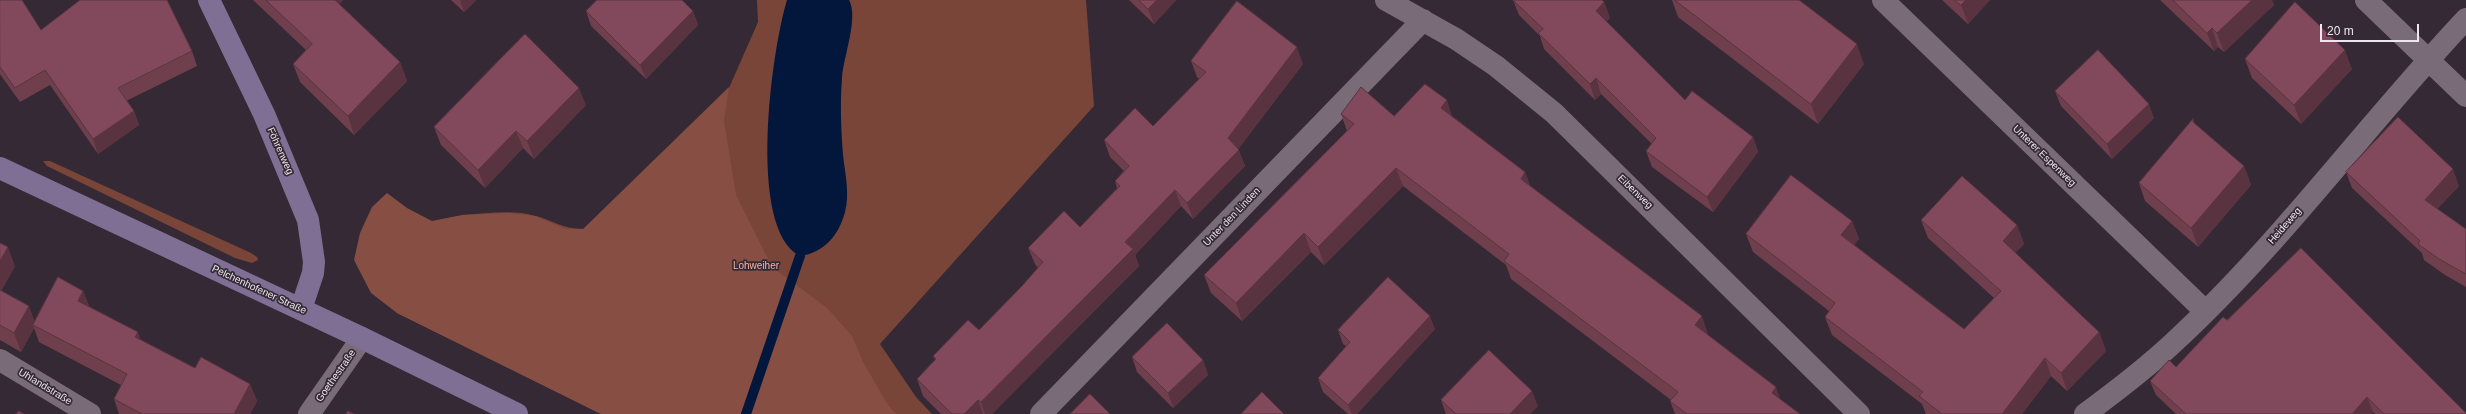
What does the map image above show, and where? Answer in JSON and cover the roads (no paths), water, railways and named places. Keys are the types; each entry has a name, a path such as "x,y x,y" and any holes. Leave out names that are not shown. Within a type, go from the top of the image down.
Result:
{"main road":[{"name":"Föhrenweg","path":"209,0 264,114 308,220 314,262 313,273 301,310"},
{"name":"Pelchenhofener Straße","path":"0,168 362,338 517,414"}],"street":[{"name":"Eibenweg","path":"1386,0 1456,39 1490,62 1554,113 1859,414"},
{"name":"Unterer Espenweg","path":"1883,0 2205,311"},
{"path":"2366,0 2466,96"},
{"name":"Heideweg","path":"2085,414 2126,384 2172,344 2205,311 2277,235 2428,59 2466,19"},
{"name":"Unter den Linden","path":"1041,414 1423,20"},
{"name":"Goethestraße","path":"309,414 362,338"},
{"name":"Uhlandstraße","path":"0,360 90,414"}],"water":[{"name":"Lohweiher","path":"787,0 849,0 852,8 850,38 843,70 841,97 842,145 847,191 845,212 839,228 829,242 816,251 800,256 783,239 773,211 768,176 770,95 775,56"}],"waterway":[{"path":"746,414 800,256"}]}
